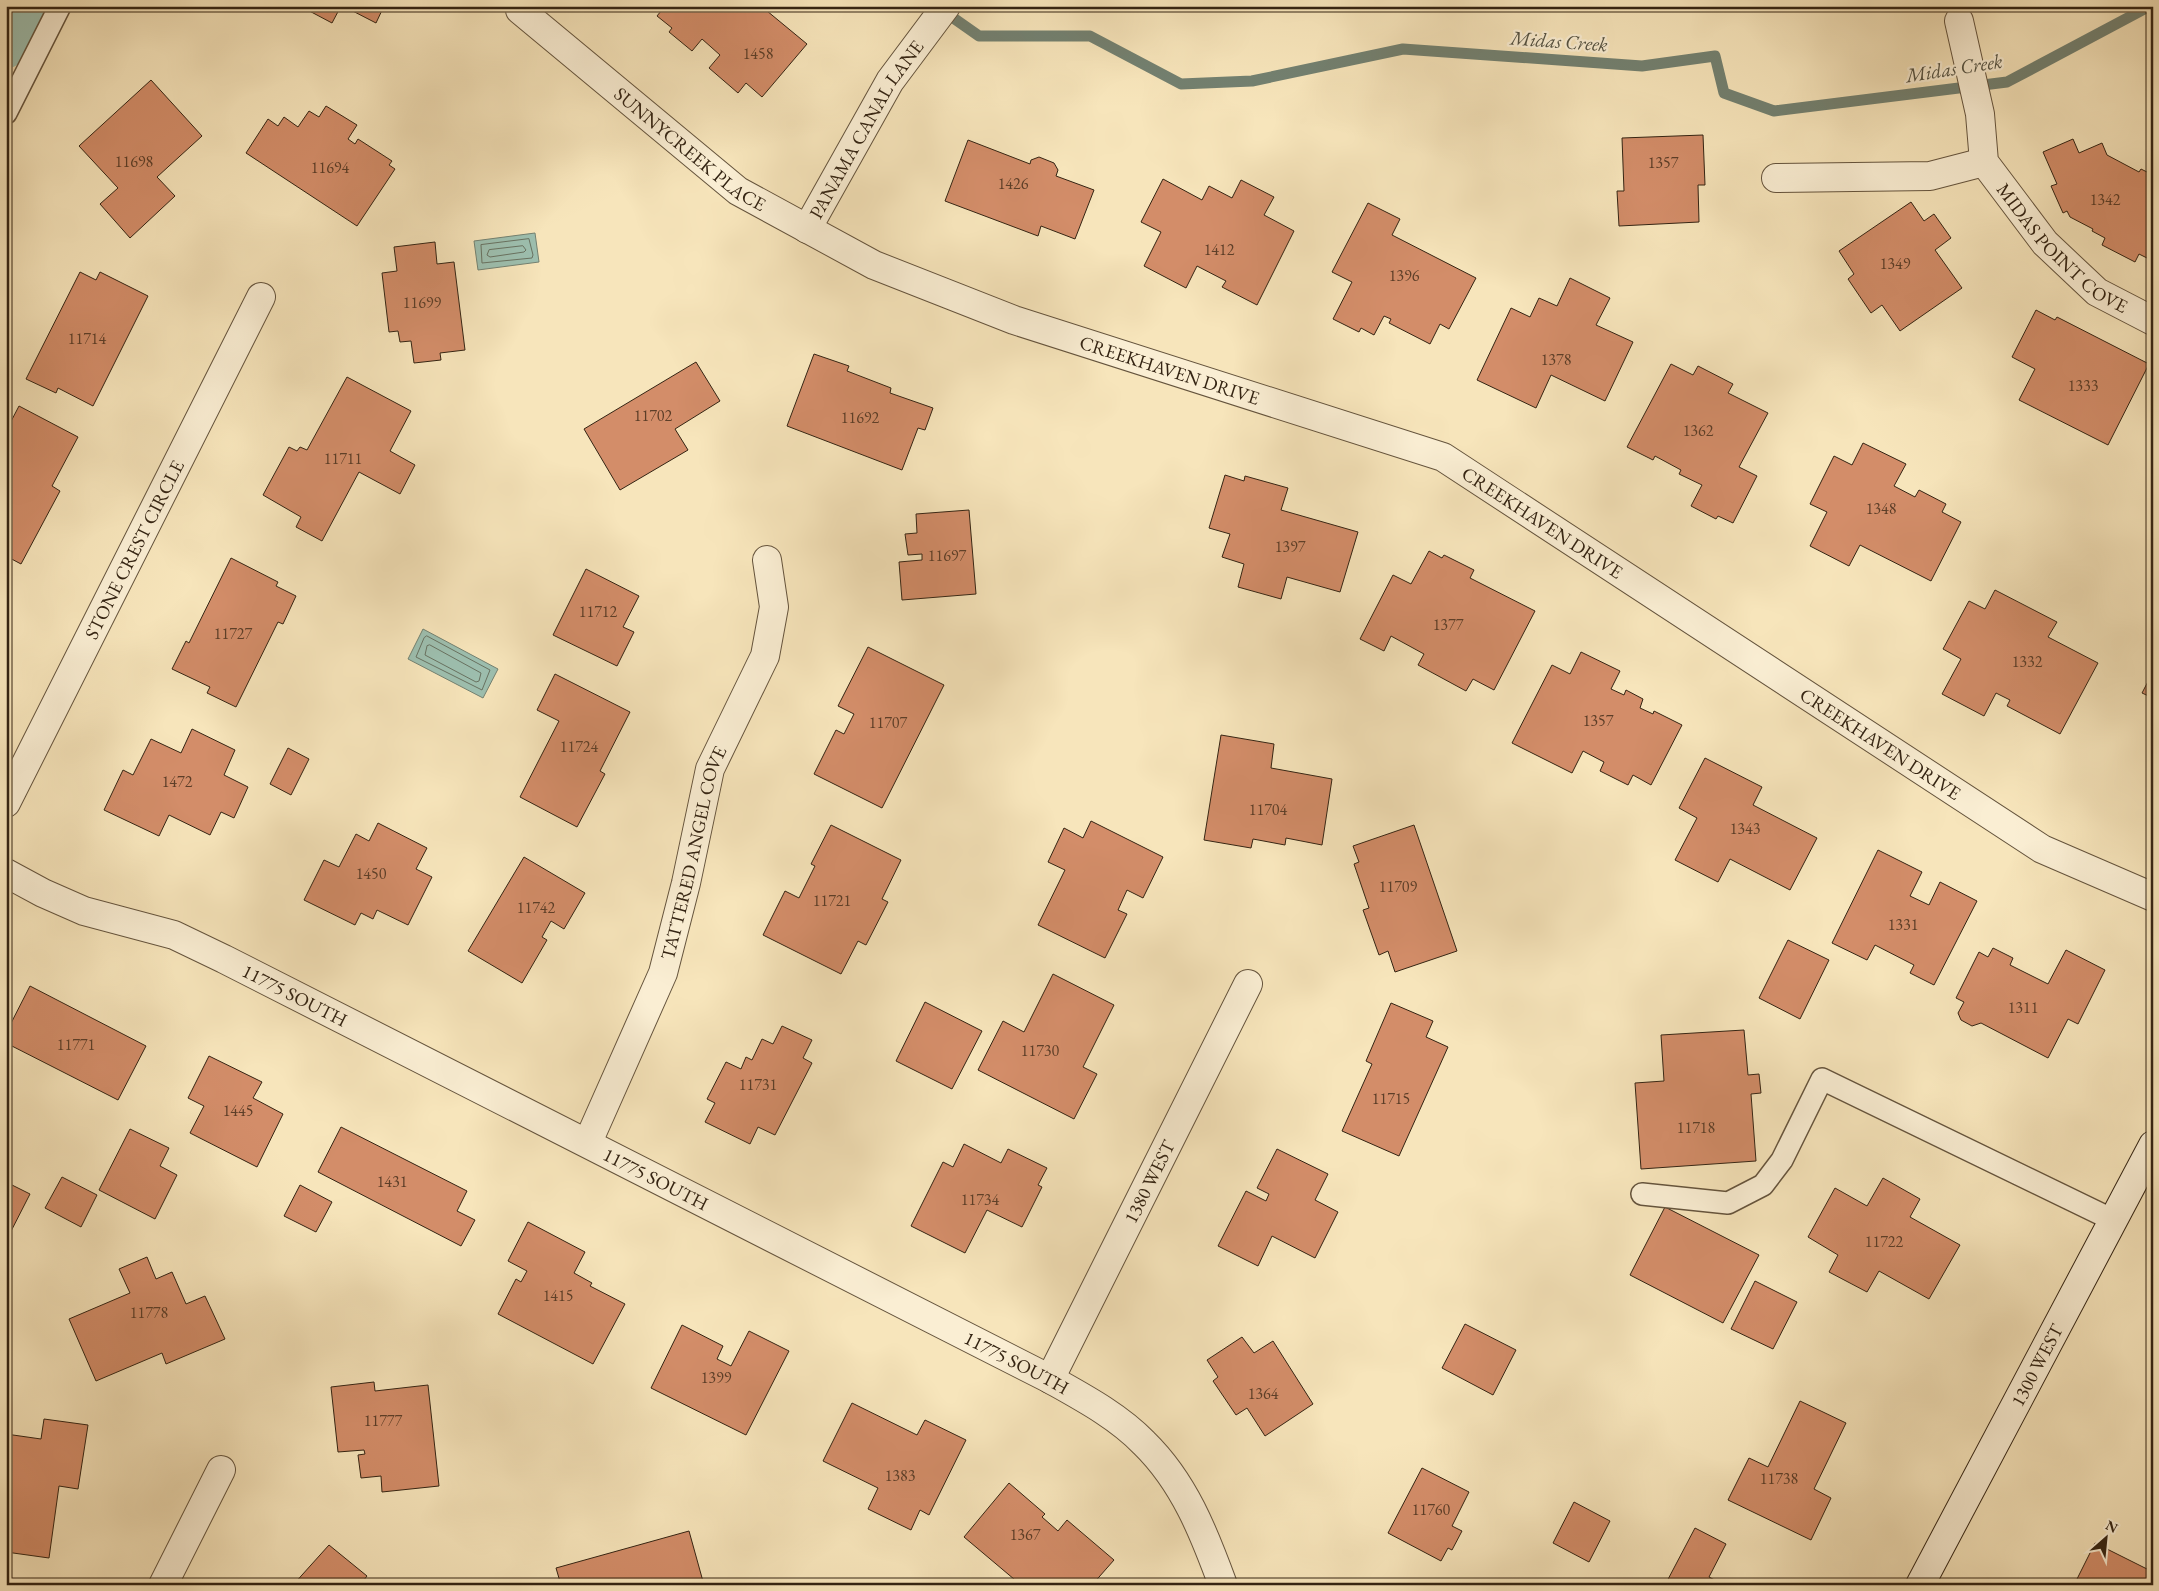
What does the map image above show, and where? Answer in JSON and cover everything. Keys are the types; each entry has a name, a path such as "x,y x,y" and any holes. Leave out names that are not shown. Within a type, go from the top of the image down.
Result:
{"street":[{"name":"PANAMA CANAL LANE","path":"807,229 890,81 946,6"},
{"name":"SUNNYCREEK PLACE","path":"520,10 738,192 874,265"},
{"name":"MIDAS POINT COVE","path":"1959,21 1980,114 1984,162 2051,249 2097,292 2153,321"},
{"name":"MIDAS POINT COVE","path":"1776,178 1930,176 1984,162"},
{"name":"CREEKHAVEN DRIVE","path":"874,265 1014,320 1443,457 2042,849 2153,897"},
{"name":"STONE CREST CIRCLE","path":"6,803 261,297"},
{"name":"TATTERED ANGEL COVE","path":"588,1142 663,973 686,883 710,769 765,656 774,607 767,560"},
{"name":"11775 SOUTH","path":"6,874 84,911 174,935 588,1142 1050,1378 1104,1410 1144,1442 1177,1484 1198,1521 1223,1585"},
{"name":"1380 WEST","path":"1050,1378 1248,984"},
{"name":"1300 WEST","path":"1920,1585 2153,1146"},
{"path":"163,1585 221,1470"}],"lane":[{"path":"6,113 60,6"},
{"path":"1642,1194 1728,1203 1763,1185 1782,1160 1822,1079 2113,1220"}],"water":[{"path":"535,233 539,262 478,270 474,241"},
{"path":"423,629 498,669 483,698 408,659"}],"building":[{"path":"300,6 341,6 332,23"},
{"path":"343,6 384,6 376,23"},
{"path":"665,6 761,6 807,44 762,97 746,83 738,93 709,68 720,55 702,39 692,51 669,32 672,28 657,16"},
{"path":"151,80 202,136 157,177 175,196 130,238 100,204 118,188 79,146"},
{"path":"326,106 357,125 348,139 355,144 358,139 392,161 389,165 395,169 357,226 246,153 268,119 278,126 284,117 298,127 309,111 319,117"},
{"path":"1703,135 1705,185 1698,185 1699,222 1619,226 1617,191 1624,191 1622,138"},
{"path":"2073,139 2079,153 2102,143 2107,155 2139,172 2141,169 2153,175 2153,261 2139,254 2135,262 2102,245 2105,238 2092,231 2093,229 2070,217 2067,211 2063,213 2051,186 2057,184 2043,152"},
{"path":"968,140 1030,164 1031,160 1039,157 1054,163 1058,170 1056,176 1094,190 1075,239 1041,226 1038,236 945,201"},
{"path":"1163,179 1202,200 1209,186 1232,198 1241,180 1274,197 1264,215 1294,231 1257,305 1222,287 1226,281 1197,266 1186,288 1144,266 1161,232 1141,222"},
{"path":"1911,202 1924,221 1934,214 1951,238 1935,250 1962,288 1900,331 1882,305 1871,313 1848,279 1854,274 1839,251"},
{"path":"1368,203 1400,219 1392,235 1476,278 1449,329 1440,324 1430,344 1389,323 1391,319 1384,316 1374,335 1361,328 1359,332 1333,319 1352,282 1332,272"},
{"path":"435,242 437,264 454,262 465,350 440,353 441,360 414,363 411,341 400,342 398,331 389,332 382,273 397,271 394,247"},
{"path":"80,272 96,280 100,272 148,296 93,406 58,388 56,393 26,379"},
{"path":"1570,278 1610,298 1596,325 1633,342 1605,401 1551,375 1536,408 1477,380 1511,308 1530,317 1539,298 1557,306"},
{"path":"2036,310 2055,320 2057,317 2149,364 2108,445 2019,400 2035,369 2012,357"},
{"path":"814,354 849,366 847,371 891,388 890,393 933,408 925,430 918,428 902,470 787,426"},
{"path":"696,362 720,401 675,429 688,450 620,490 584,429"},
{"path":"1671,364 1693,375 1698,366 1733,384 1728,393 1768,413 1739,467 1757,476 1733,523 1718,516 1716,519 1691,506 1702,485 1679,474 1681,470 1655,456 1653,460 1627,447"},
{"path":"347,377 411,411 390,451 415,465 400,494 359,472 322,541 296,527 301,517 263,495 289,447 297,451 300,447 307,450"},
{"path":"19,406 78,437 52,486 60,491 21,564 6,556 6,431"},
{"path":"1863,443 1906,464 1894,486 1915,497 1919,490 1946,504 1942,512 1961,522 1931,581 1860,545 1849,566 1810,546 1827,512 1810,504 1834,456 1852,465"},
{"path":"1225,475 1244,481 1245,476 1288,488 1281,510 1358,532 1340,592 1287,577 1281,599 1238,587 1244,564 1222,557 1230,534 1209,528"},
{"path":"969,510 976,594 902,600 899,562 922,560 922,554 908,555 905,534 917,533 916,514"},
{"path":"1429,551 1442,558 1444,555 1474,570 1470,578 1535,611 1494,690 1473,679 1466,691 1418,665 1424,654 1391,636 1384,651 1360,639 1393,575 1411,584"},
{"path":"231,558 278,582 276,586 296,596 283,624 278,622 236,707 207,693 210,687 172,669 186,641 189,643"},
{"path":"586,569 639,596 623,627 634,632 617,666 553,635"},
{"path":"1995,590 2057,622 2048,637 2098,663 2060,734 2007,706 2010,700 1996,693 1984,716 1942,694 1961,659 1943,649 1969,601 1985,609"},
{"path":"868,647 944,685 882,808 814,774 836,730 844,734 854,714 838,706"},
{"path":"1581,652 1620,671 1611,689 1624,695 1626,690 1643,699 1640,708 1653,714 1654,711 1682,725 1651,785 1633,775 1628,785 1600,771 1604,762 1583,751 1572,773 1512,743 1552,665 1570,674"},
{"path":"2153,672 2153,698 2142,693"},
{"path":"555,674 630,712 600,771 605,774 577,827 520,797 559,721 537,710"},
{"path":"192,729 235,750 224,775 248,787 234,818 221,812 210,835 169,815 159,836 104,810 123,770 133,775 151,739 181,753"},
{"path":"1221,735 1274,744 1271,768 1332,779 1322,845 1286,838 1285,845 1253,839 1251,848 1204,840"},
{"path":"288,748 309,759 291,795 270,784"},
{"path":"1705,758 1762,787 1753,805 1817,838 1790,890 1730,859 1718,882 1675,860 1697,818 1679,808"},
{"path":"1091,821 1163,857 1143,898 1127,890 1118,910 1127,914 1105,958 1038,925 1065,870 1048,862 1064,828 1083,838"},
{"path":"378,823 427,848 416,869 432,877 408,925 377,910 373,919 361,913 355,925 304,900 324,860 339,867 356,834 369,841"},
{"path":"831,825 901,860 882,899 888,902 866,945 858,941 841,974 763,935 785,891 799,898 815,866 811,864"},
{"path":"1414,825 1457,951 1395,972 1388,951 1379,955 1363,910 1369,908 1354,864 1359,862 1353,846"},
{"path":"1878,850 1922,872 1910,896 1929,905 1940,882 1977,901 1934,985 1910,973 1914,965 1875,945 1867,960 1832,943"},
{"path":"524,857 585,893 564,929 551,921 542,937 547,940 522,983 468,951"},
{"path":"1788,940 1829,960 1800,1019 1759,998"},
{"path":"1993,948 2013,958 2010,965 2048,984 2066,950 2105,970 2078,1024 2068,1019 2048,1058 1981,1023 1972,1026 1961,1020 1958,1013 1964,1002 1956,998 1979,952 1988,957"},
{"path":"1053,974 1114,1005 1083,1067 1097,1074 1074,1119 978,1070 1003,1021 1024,1032"},
{"path":"30,986 146,1046 118,1100 6,1043 6,1033"},
{"path":"925,1002 982,1031 952,1089 896,1061"},
{"path":"1391,1003 1433,1021 1426,1037 1448,1047 1399,1156 1342,1131 1372,1064 1366,1061"},
{"path":"782,1026 812,1040 803,1058 812,1063 775,1135 758,1127 750,1144 705,1122 715,1103 707,1099 726,1062 741,1069 746,1057 752,1060 762,1039 773,1044"},
{"path":"1744,1030 1748,1075 1759,1074 1761,1093 1751,1094 1756,1161 1641,1169 1635,1083 1664,1081 1661,1035"},
{"path":"209,1056 262,1082 253,1098 283,1114 257,1167 190,1133 204,1106 188,1098"},
{"path":"341,1127 467,1191 457,1211 475,1220 461,1246 318,1172"},
{"path":"130,1129 169,1148 160,1166 177,1175 155,1219 99,1190"},
{"path":"964,1144 1001,1163 1008,1149 1047,1168 1038,1185 1042,1187 1022,1227 987,1210 965,1253 911,1226 943,1162 953,1167"},
{"path":"1277,1149 1328,1174 1315,1200 1338,1212 1315,1258 1272,1236 1258,1266 1218,1246 1246,1191 1266,1201 1269,1194 1257,1188"},
{"path":"62,1177 97,1195 81,1227 45,1208"},
{"path":"1883,1178 1920,1199 1910,1217 1960,1245 1929,1299 1879,1271 1867,1292 1829,1272 1838,1255 1808,1237 1835,1188 1867,1206"},
{"path":"6,1182 30,1194 6,1241"},
{"path":"300,1185 332,1202 316,1232 284,1216"},
{"path":"1665,1207 1759,1255 1723,1323 1630,1275"},
{"path":"528,1222 585,1252 574,1273 592,1283 590,1286 625,1304 593,1364 498,1314 516,1279 521,1282 527,1271 508,1261"},
{"path":"147,1257 156,1279 172,1272 186,1304 205,1296 225,1339 166,1364 162,1353 96,1381 69,1319 130,1293 119,1269"},
{"path":"1755,1281 1797,1302 1773,1349 1731,1329"},
{"path":"1465,1324 1516,1350 1493,1395 1442,1368"},
{"path":"682,1325 723,1346 717,1359 731,1366 749,1331 789,1351 746,1435 651,1388"},
{"path":"1242,1337 1254,1353 1273,1341 1313,1404 1265,1436 1247,1408 1236,1415 1213,1381 1218,1377 1207,1360"},
{"path":"374,1382 375,1391 428,1385 439,1486 382,1492 381,1476 361,1478 358,1455 365,1454 364,1450 338,1452 331,1387"},
{"path":"1800,1401 1846,1423 1814,1489 1831,1498 1811,1540 1728,1500 1749,1458 1768,1467"},
{"path":"852,1403 917,1435 925,1420 966,1440 929,1515 920,1510 911,1530 868,1509 878,1488 823,1461"},
{"path":"44,1419 88,1425 78,1489 59,1486 49,1558 6,1552 6,1434 41,1439"},
{"path":"1422,1468 1469,1492 1452,1526 1462,1531 1452,1550 1448,1548 1441,1561 1388,1533"},
{"path":"1009,1483 1045,1514 1042,1517 1058,1531 1067,1520 1114,1560 1092,1585 1021,1585 964,1537"},
{"path":"1574,1502 1610,1521 1589,1562 1553,1543"},
{"path":"1695,1528 1726,1544 1709,1577 1724,1585 1665,1585"},
{"path":"689,1531 704,1585 561,1585 556,1568"},
{"path":"2095,1543 2153,1572 2153,1585 2074,1585"},
{"path":"329,1545 367,1576 360,1585 293,1585"}],"waterway":[{"path":"6,49 27,6"},
{"name":"Midas Creek","path":"942,10 979,36 1090,36 1181,84 1252,81 1403,49 1642,66 1715,56 1724,93 1774,111 2007,82 2150,6"}]}
